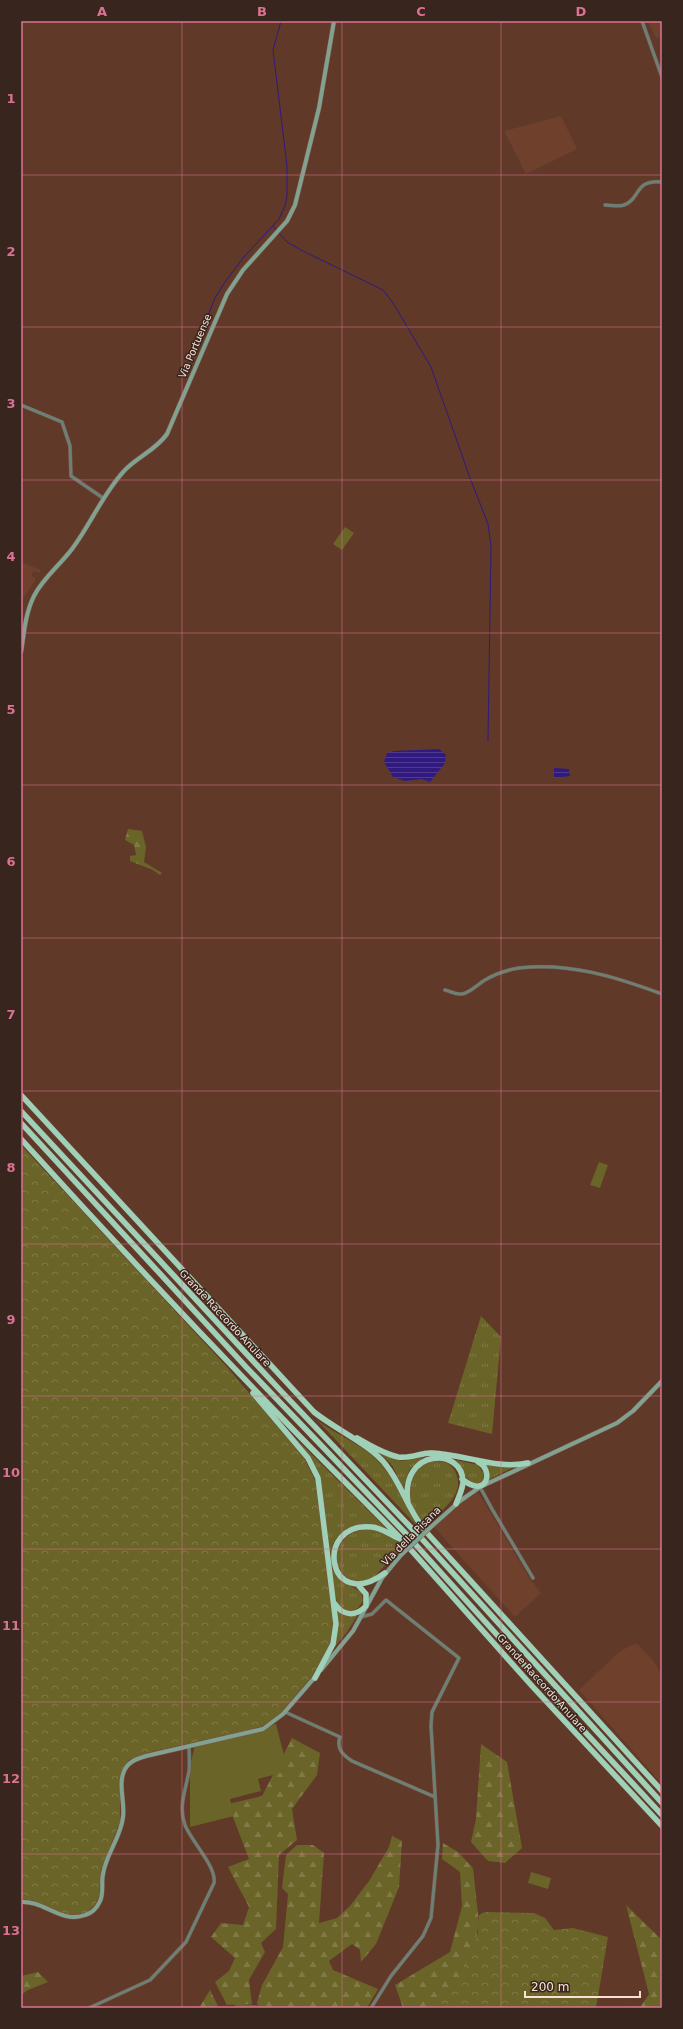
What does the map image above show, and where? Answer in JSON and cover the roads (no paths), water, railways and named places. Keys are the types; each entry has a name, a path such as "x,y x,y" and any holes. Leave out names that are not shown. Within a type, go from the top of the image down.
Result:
{"highway":[{"name":"Grande Raccordo Anulare","path":"21,1095 314,1412 373,1452 386,1465 409,1507 426,1532 662,1791"},
{"name":"Grande Raccordo Anulare","path":"21,1111 275,1385 420,1537 662,1803"},
{"name":"Grande Raccordo Anulare","path":"21,1123 257,1379 414,1543 566,1712 662,1815"},
{"path":"21,1139 220,1353 402,1540"},
{"path":"220,1353 302,1451 314,1468 321,1496 335,1603 336,1624 334,1638 326,1660 315,1678"},
{"path":"325,1420 366,1443 396,1457 411,1457 429,1453 510,1465 528,1463"},
{"path":"409,1507 408,1481 417,1466 423,1462 438,1457 448,1460 456,1467 462,1479 462,1488 456,1504"},
{"path":"462,1479 472,1486 480,1486 486,1479 487,1472 483,1464 475,1460"},
{"path":"335,1603 341,1611 350,1614 359,1612 366,1606 365,1592 358,1585 344,1579 334,1567 333,1552 341,1538 352,1530 372,1527 382,1529 402,1540"},
{"name":"Grande Raccordo Anulare","path":"402,1540 532,1686 662,1826"},
{"path":"358,1585 370,1583 385,1573"}],"main road":[{"name":"Via Portuense","path":"21,652 28,613 34,596 44,580 76,543 103,498 124,471 156,446 167,434 201,351 230,288 243,270 283,226 292,213 305,168 319,108 334,21"},
{"name":"Via della Pisana","path":"21,1902 35,1903 68,1917 82,1916 93,1910 101,1898 104,1869 122,1822 122,1780 126,1768 138,1758 256,1731 270,1725 285,1712 351,1634 385,1573 401,1555 456,1504 480,1486 617,1423 636,1408 662,1381"}],"street":[{"path":"642,21 662,77"},
{"path":"605,205 625,205 644,185 653,182 662,182"},
{"path":"21,405 62,422 70,446 71,476 103,498"},
{"path":"444,990 463,994 487,979 504,971 520,968 550,967 597,973 634,983 662,994"},
{"path":"480,1486 533,1578"},
{"path":"361,1617 372,1614 386,1600 459,1658 432,1712 431,1738 438,1846 430,1923 423,1936 391,1976 372,2008"},
{"path":"285,1712 340,1737 338,1745 342,1754 352,1761 435,1797"},
{"path":"89,2008 150,1980 186,1942 214,1883 213,1874 189,1832 183,1816 183,1801 189,1766 189,1746"}],"waterway":[{"path":"191,345 202,330 215,298 225,282 243,258 279,219 285,206 287,196 287,166 273,50 281,21"},
{"path":"273,226 276,230"},
{"path":"278,232 287,242 303,251 383,290 393,303 431,367 470,478 488,524 491,546 488,741"}]}
